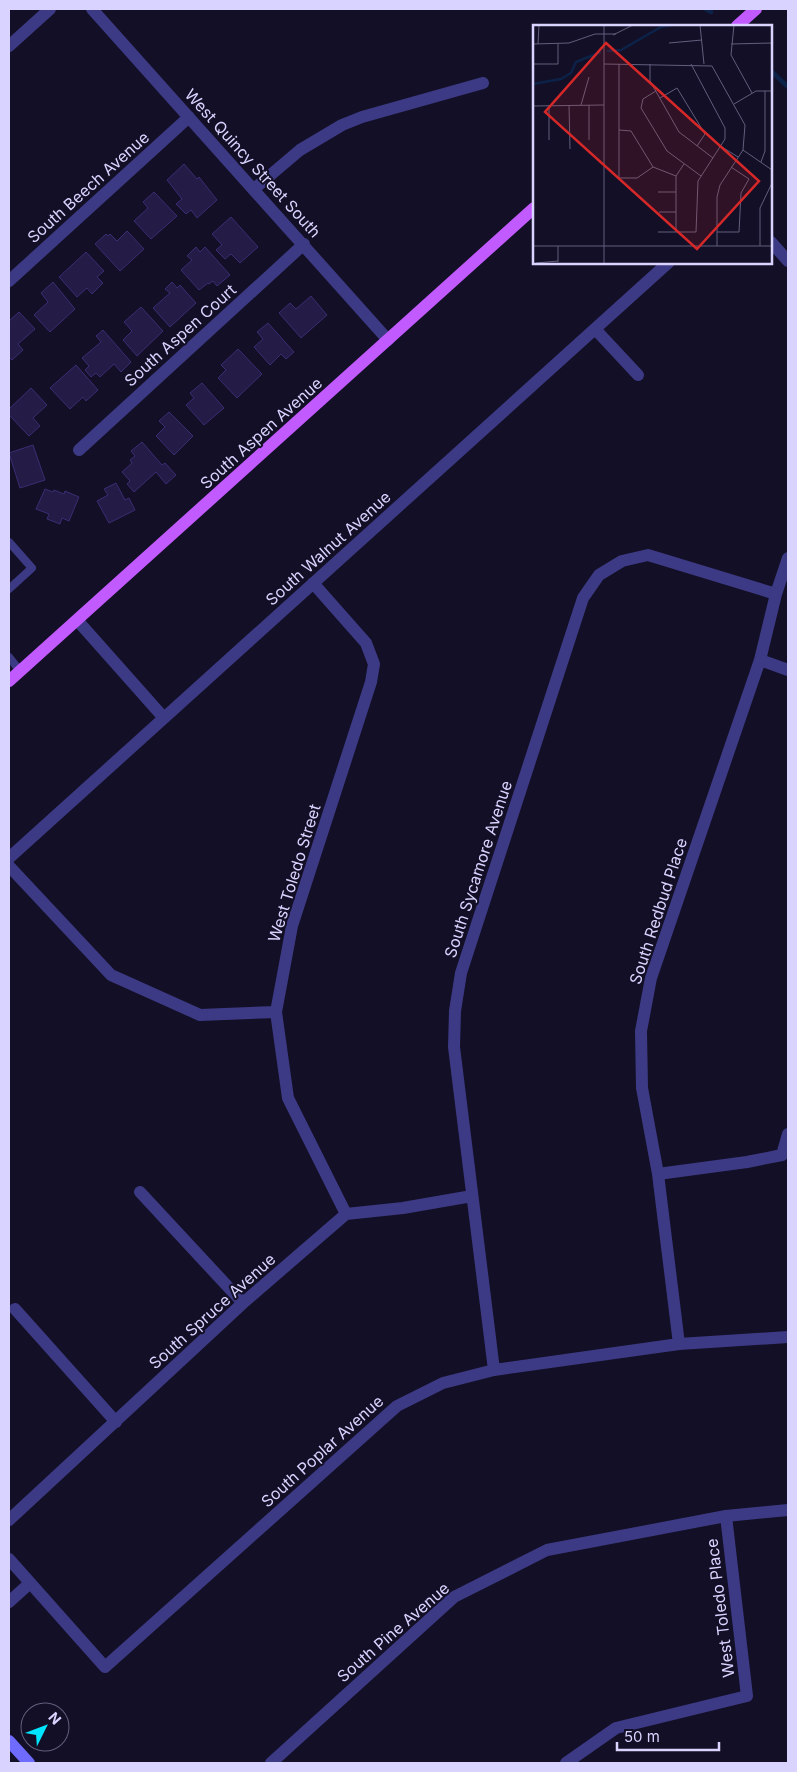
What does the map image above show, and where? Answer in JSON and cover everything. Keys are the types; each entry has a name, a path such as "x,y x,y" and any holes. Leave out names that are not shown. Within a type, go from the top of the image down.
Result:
{"main road":[{"path":"738,25 756,9"},
{"name":"South Aspen Avenue","path":"9,681 533,209"},
{"path":"9,1741 29,1763"}],"street":[{"path":"9,46 50,9"},
{"name":"West Quincy Street South","path":"92,9 388,340"},
{"path":"254,189 300,150 342,125 362,117 483,82"},
{"name":"South Beech Avenue","path":"9,281 189,117"},
{"path":"772,243 788,261"},
{"name":"South Aspen Court","path":"78,450 304,244"},
{"name":"South Walnut Avenue","path":"9,858 667,264"},
{"path":"595,330 638,375"},
{"name":"South Sycamore Avenue","path":"494,1370 454,1047 455,1011 461,973 583,598 599,575 622,561 648,555 776,594"},
{"name":"South Redbud Place","path":"679,1344 658,1174 642,1088 641,1031 651,978 760,660 776,594 788,558"},
{"name":"West Toledo Street","path":"313,583 366,643 374,664 371,682 292,926 276,1012 288,1098 346,1214"},
{"path":"77,620 164,718"},
{"path":"760,660 788,670"},
{"path":"9,866 111,975 200,1015 276,1012"},
{"path":"658,1174 747,1162 782,1155 788,1134"},
{"path":"140,1192 243,1303"},
{"path":"346,1214 403,1208 472,1196"},
{"name":"South Spruce Avenue","path":"9,1520 243,1303 346,1214"},
{"path":"15,1309 116,1422"},
{"name":"South Poplar Avenue","path":"30,1583 105,1668 397,1406 443,1383 494,1370 679,1344 788,1337"},
{"name":"South Pine Avenue","path":"271,1763 454,1597 547,1550 726,1516 788,1510"},
{"name":"West Toledo Place","path":"566,1763 616,1728 747,1696 726,1516"},
{"path":"9,1559 30,1583 9,1602"}],"lane":[{"path":"9,542 32,568 9,589"},
{"path":"9,657 20,671"}],"building":[{"path":"184,164 197,179 199,177 217,200 197,218 191,210 186,214 176,204 182,199 167,180"},
{"path":"154,192 177,216 151,239 134,221 148,208 143,202"},
{"path":"231,217 258,247 240,263 231,254 225,259 216,250 222,245 212,234"},
{"path":"127,231 144,249 120,271 95,244 106,234 108,236 110,234 117,241"},
{"path":"196,247 200,252 205,247 230,275 217,286 213,281 199,290 181,270 192,260 187,256"},
{"path":"86,252 104,271 97,277 103,283 92,294 87,288 77,297 59,277"},
{"path":"53,282 75,309 50,332 34,315 48,302 41,293"},
{"path":"172,282 177,288 180,285 196,303 170,327 153,308 170,293 165,289"},
{"path":"311,296 327,315 301,338 279,313 290,303 296,309"},
{"path":"141,307 163,331 137,356 123,340 132,331 124,322"},
{"path":"19,312 35,329 18,344 23,350 12,360 9,357 9,321"},
{"path":"268,323 294,352 286,359 281,354 270,365 254,347 263,339 257,332"},
{"path":"103,330 131,362 121,372 114,364 100,377 96,373 91,377 85,370 89,366 82,358 101,342 96,336"},
{"path":"238,349 262,374 237,398 218,378 226,370 221,365"},
{"path":"76,365 98,390 86,401 83,397 70,409 50,388"},
{"path":"202,383 224,408 204,425 186,405 194,398 190,393"},
{"path":"31,388 47,405 33,418 40,426 29,436 9,415 9,409"},
{"path":"169,412 193,436 174,455 156,436 165,427 159,421"},
{"path":"142,442 162,465 165,463 176,475 166,484 156,472 134,492 127,484 130,481 122,472 132,463 130,460 135,456 131,451"},
{"path":"33,445 45,480 20,488 9,453"},
{"path":"116,483 125,500 129,498 135,510 109,523 97,501 108,495 104,489"},
{"path":"45,489 64,494 65,491 79,497 69,521 62,518 60,524 47,519 49,514 36,509"}],"waterway":[{"path":"706,9 711,12"},
{"path":"772,72 788,87"}]}
